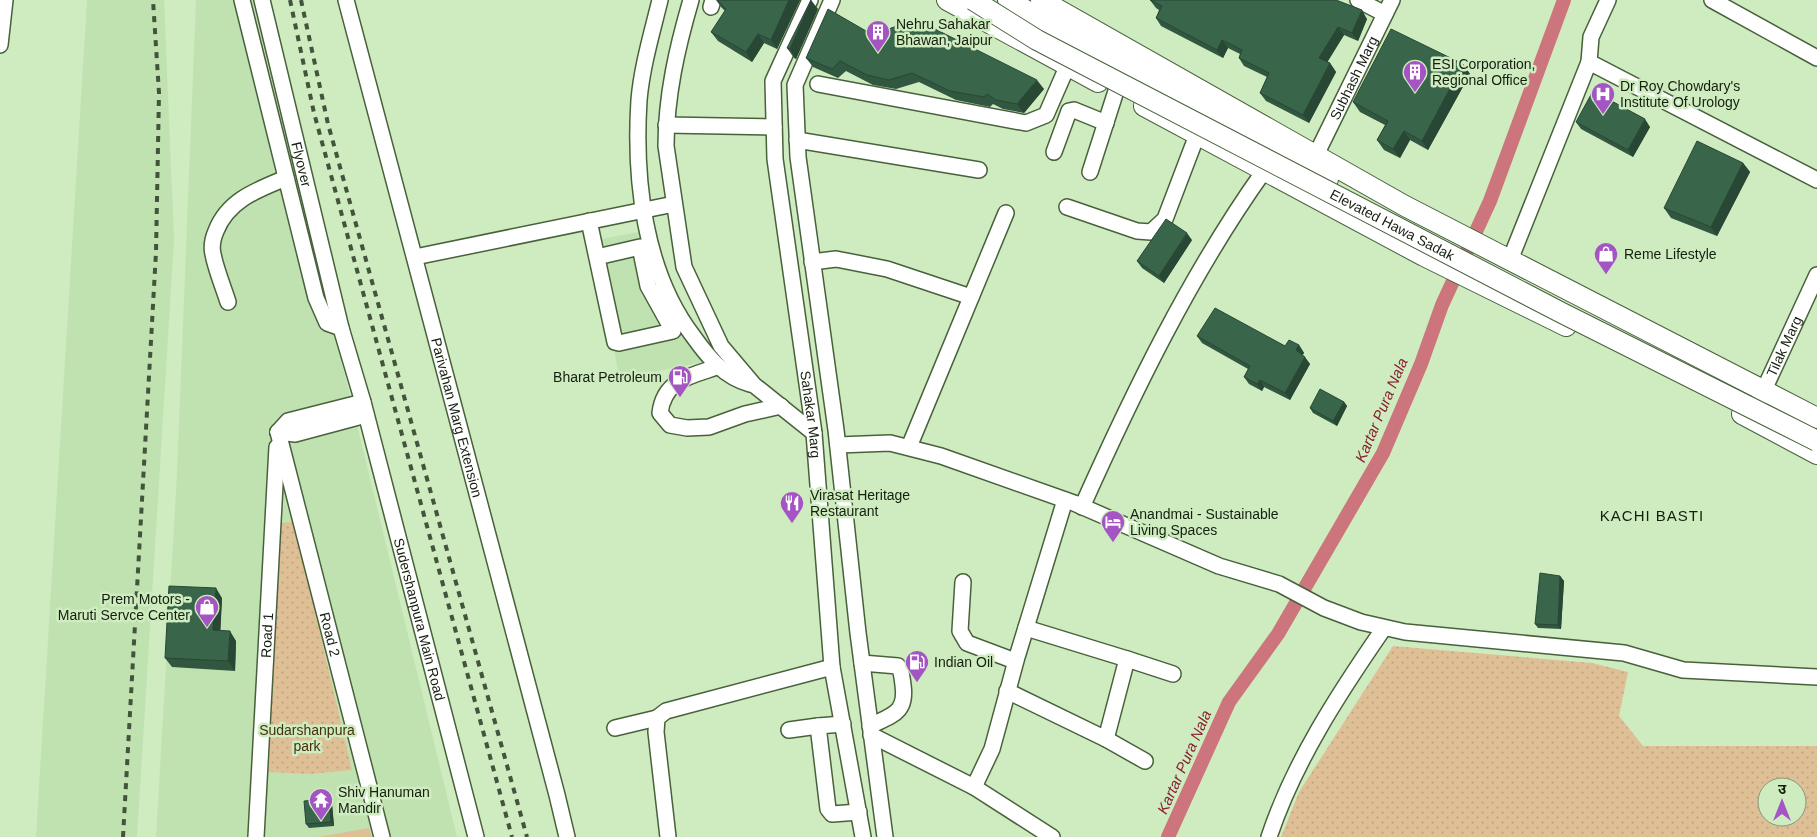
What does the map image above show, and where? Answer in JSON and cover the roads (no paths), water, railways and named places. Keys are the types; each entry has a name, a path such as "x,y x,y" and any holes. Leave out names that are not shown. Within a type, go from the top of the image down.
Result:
{"main road":[{"path":"947,0 1067,67 1116,91 1424,256 1751,418 1817,454"},
{"name":"Elevated Hawa Sadak","path":"972,0 1037,40 1562,313 1817,441"},
{"name":"Elevated Hawa Sadak","path":"1008,0 1142,79 1263,147 1352,190 1405,206"},
{"path":"1041,0 1315,157 1405,206 1817,418"}],"street":[{"path":"0,45 5,0"},
{"path":"242,0 316,298 327,322 341,328"},
{"name":"Flyover","path":"262,0 341,328"},
{"name":"Parivahan Marg Extension","path":"346,0 558,795 567,837"},
{"path":"660,0 643,69 639,100 639,168 653,256 666,295 678,317 718,367 740,381 754,385"},
{"path":"690,0 676,52 666,125 666,146 684,267 721,346 754,385 814,432"},
{"name":"Sahakar Marg","path":"810,0 772,81 775,159 814,432 832,667 863,837"},
{"name":"Sahakar Marg","path":"832,0 795,85 797,140 838,445 870,731 885,837"},
{"path":"1358,0 1385,14"},
{"name":"Subhash Marg","path":"1315,157 1392,0"},
{"path":"1510,260 1588,62 1591,37 1608,0"},
{"path":"1712,0 1817,58"},
{"path":"1588,62 1816,176"},
{"path":"818,84 1026,123 1046,115 1067,67"},
{"path":"1090,172 1116,91"},
{"path":"1054,152 1069,111 1074,110 1106,123"},
{"path":"666,125 774,127"},
{"path":"1067,207 1137,231 1151,232 1165,219 1197,135"},
{"path":"797,140 979,170"},
{"path":"1082,507 1159,349 1229,219 1264,171"},
{"path":"228,302 212,252 213,239 220,221 229,208 250,192 286,178"},
{"path":"415,257 674,204"},
{"path":"909,447 1006,213"},
{"path":"589,221 615,342 619,343 674,331 648,286 640,247 597,257"},
{"path":"812,262 836,259 887,269 971,297"},
{"name":"Tilak Marg","path":"1751,418 1817,275"},
{"name":"Sudershanpura Main Road","path":"341,328 476,837"},
{"path":"718,367 685,377 670,387 662,398 660,413 670,425 687,428 709,427 745,414 781,406"},
{"path":"278,432 288,421 364,409"},
{"name":"Road 1","path":"256,837 278,432"},
{"name":"Road 2","path":"278,432 382,837"},
{"path":"838,445 890,442 941,456 1065,500 1219,566 1278,584 1324,608 1361,622 1384,628 1405,632 1624,653 1682,670 1817,677"},
{"path":"974,787 992,748 1065,500"},
{"path":"963,582 960,632 967,644 1016,662"},
{"path":"1026,628 1173,674"},
{"path":"1269,837 1282,799 1307,751 1348,680 1384,628"},
{"path":"1106,739 1126,659"},
{"path":"862,663 898,666 904,692 904,702 900,709 870,731 974,787 1052,837"},
{"path":"614,728 657,718 666,711 832,667"},
{"path":"1008,690 1106,739 1146,762"},
{"path":"657,718 656,732 668,837"},
{"path":"789,730 843,724"},
{"path":"818,726 828,809 832,814 859,812"}],"waterway":[{"name":"Kartar Pura Nala","path":"1168,837 1229,702 1278,634 1383,453 1421,364 1442,305 1490,201 1564,0"}],"railway":[{"path":"123,837 156,252 159,93 153,0"},
{"path":"290,0 314,113 512,837"},
{"path":"301,0 328,124 527,837"}],"place":[{"name":"Nehru Sahakar Bhawan, Jaipur","path":"878,53"},
{"name":"ESI Corporation, Regional Office","path":"1415,93"},
{"name":"Dr Roy Chowdary's Institute Of Urology","path":"1603,115"},
{"name":"Reme Lifestyle","path":"1606,275"},
{"name":"Bharat Petroleum","path":"680,398"},
{"name":"Virasat Heritage Restaurant","path":"792,524"},
{"name":"Anandmai - Sustainable Living Spaces","path":"1113,543"},
{"name":"Prem Motors - Maruti Servce Center","path":"207,628"},
{"name":"Indian Oil","path":"917,683"},
{"name":"Shiv Hanuman Mandir","path":"321,821"}],"district":[{"name":"KACHI BASTI","path":"1652,515"}],"park label":[{"name":"Sudarshanpura park","path":"307,738"}]}
